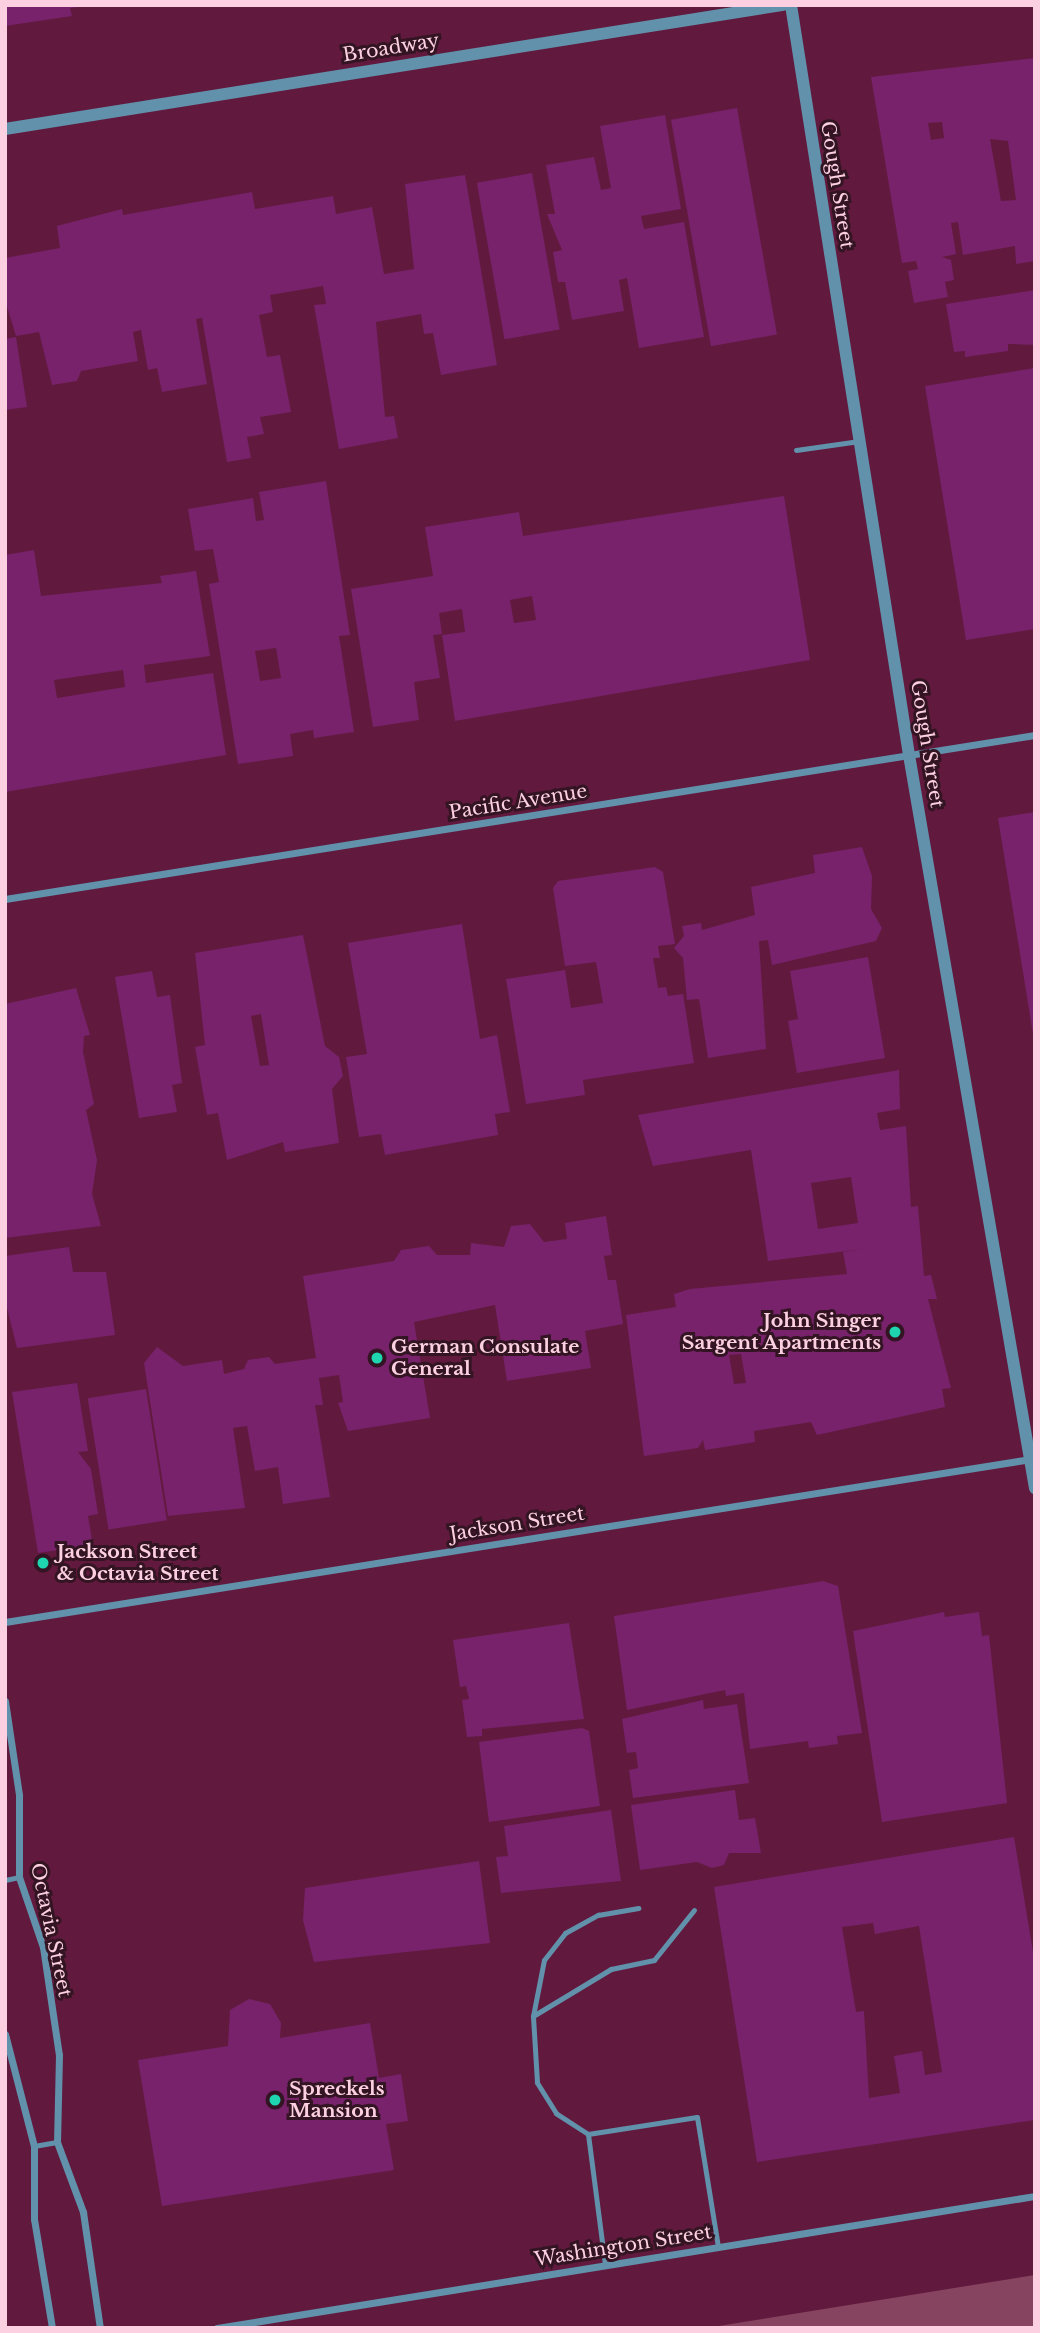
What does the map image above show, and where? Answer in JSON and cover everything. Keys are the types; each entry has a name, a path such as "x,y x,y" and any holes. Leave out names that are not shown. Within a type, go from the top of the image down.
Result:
{"street":[{"name":"Broadway","path":"5,129 783,5"},
{"name":"Gough Street","path":"791,5 909,755 1033,1459 1035,1488"},
{"name":"Pacific Avenue","path":"5,899 1035,735"},
{"name":"Jackson Street","path":"5,1622 1033,1459"},
{"name":"Octavia Street","path":"5,1701 19,1795 19,1877 43,1947 59,2054 57,2142 83,2212 100,2328"},
{"path":"5,2034 34,2146 34,2219 52,2328"},
{"name":"Washington Street","path":"217,2328 1035,2196"}],"lane":[{"path":"796,450 859,441"},
{"path":"5,1880 19,1877"},
{"path":"638,1908 598,1915 565,1933 544,1960 533,2016 537,2082 556,2113 588,2134 698,2117 718,2247"},
{"path":"533,2016 611,1969 654,1960 694,1910"},
{"path":"588,2134 605,2265"},
{"path":"34,2146 57,2142"}],"shaded area":[{"path":"1035,2275 1035,2328 706,2328"}],"building":[{"path":"5,5 80,7 70,8 72,16 5,26"},
{"path":"1035,58 1035,261 1016,264 1015,246 963,255 958,222 951,223 956,254 942,257 951,260 954,280 945,282 948,297 914,303 908,271 918,269 916,261 902,263 871,77","holes":["942,122 944,138 931,140 928,123","990,139 1008,141 1016,200 1001,201"]},
{"path":"737,108 777,335 711,346 671,120"},
{"path":"665,115 681,209 641,216 644,229 684,222 704,337 639,348 627,278 619,280 624,311 572,320 565,282 558,282 553,252 562,250 547,214 555,214 546,165 594,157 601,190 611,188 600,126"},
{"path":"532,173 560,330 504,339 477,183"},
{"path":"465,175 497,365 441,375 433,333 424,334 421,314 376,322 385,417 394,416 398,438 339,449 314,305 326,304 323,286 270,295 273,312 259,315 267,357 280,355 291,412 260,417 264,434 247,437 251,458 227,462 202,318 196,319 207,384 162,392 157,368 148,370 141,330 133,332 138,361 81,371 77,381 52,385 39,332 16,336 5,300 5,258 60,248 57,226 122,209 123,215 252,192 255,209 333,196 336,214 372,207 384,274 414,269 405,184"},
{"path":"1035,290 1035,345 1008,344 1008,351 965,357 965,351 954,352 946,304"},
{"path":"16,337 27,407 5,410 5,339"},
{"path":"1035,368 1035,629 966,640 925,386"},
{"path":"326,481 350,635 339,636 354,732 314,738 313,730 290,734 293,756 238,764 209,584 219,582 213,549 195,551 188,509 253,498 256,521 264,520 259,492","holes":["276,648 281,678 260,681 255,651"]},
{"path":"784,496 810,660 455,721 442,635 465,632 462,609 439,613 442,634 433,635 440,678 414,682 419,720 373,727 351,589 433,576 425,527 519,512 523,536","holes":["532,596 536,620 514,623 510,600"]},
{"path":"34,550 41,596 162,583 160,576 196,571 210,656 144,665 146,683 213,673 226,755 5,792 5,555","holes":["123,670 125,687 57,698 54,680"]},
{"path":"1035,812 1035,1034 1033,1034 998,818"},
{"path":"862,847 872,876 871,909 882,928 876,941 772,965 768,940 759,941 766,1049 708,1058 699,999 687,1000 683,958 674,948 684,936 682,926 701,923 702,930 755,915 751,887 815,873 813,855"},
{"path":"655,867 663,872 675,944 658,946 660,958 653,958 658,988 666,987 668,996 683,994 694,1063 583,1080 585,1095 526,1104 506,979 565,970 571,1008 603,1003 596,962 565,966 553,888 558,881"},
{"path":"462,924 480,1039 497,1035 510,1112 495,1114 498,1135 385,1155 381,1134 359,1137 346,1057 367,1054 348,943"},
{"path":"303,935 325,1046 339,1057 343,1076 332,1089 339,1143 285,1152 283,1142 227,1160 218,1113 207,1115 195,1047 205,1045 195,953","holes":["261,1014 269,1065 260,1066 251,1016"]},
{"path":"868,957 885,1058 797,1073 788,1021 798,1019 790,971"},
{"path":"152,971 157,997 170,995 182,1083 172,1085 177,1112 139,1118 115,977"},
{"path":"76,988 90,1035 84,1036 83,1052 94,1104 86,1110 97,1160 92,1194 101,1226 5,1238 5,1004"},
{"path":"899,1070 900,1109 877,1113 880,1130 906,1126 911,1207 918,1206 924,1276 931,1275 937,1299 928,1299 951,1388 942,1389 945,1407 817,1435 811,1422 754,1431 755,1442 705,1450 703,1440 698,1448 644,1456 626,1315 676,1307 674,1294 690,1289 847,1274 843,1252 863,1249 768,1261 751,1150 653,1166 638,1115","holes":["851,1177 858,1223 818,1229 811,1183","741,1354 746,1383 734,1384 729,1355"]},
{"path":"606,1216 612,1255 604,1256 608,1280 616,1280 623,1324 585,1331 591,1368 507,1381 495,1305 414,1322 430,1418 348,1431 338,1403 343,1402 339,1375 319,1378 323,1405 315,1405 330,1497 283,1504 278,1467 255,1471 247,1426 233,1428 245,1508 168,1516 144,1363 157,1347 183,1366 222,1360 224,1374 244,1369 248,1360 269,1357 275,1364 316,1358 303,1276 394,1261 401,1250 429,1246 437,1255 470,1255 471,1243 504,1247 511,1226 530,1224 544,1242 567,1239 565,1223"},
{"path":"69,1247 73,1272 106,1272 115,1335 17,1348 5,1300 5,1256"},
{"path":"77,1383 88,1451 78,1452 91,1469 98,1514 88,1516 93,1545 38,1553 12,1392"},
{"path":"146,1389 167,1520 109,1530 88,1398"},
{"path":"823,1581 838,1586 862,1733 837,1736 838,1744 809,1748 808,1741 750,1749 744,1693 726,1696 725,1690 627,1710 614,1616"},
{"path":"944,1612 945,1617 979,1612 982,1636 989,1635 1007,1803 882,1822 853,1631"},
{"path":"569,1623 584,1719 482,1729 482,1736 467,1737 462,1700 469,1699 466,1686 460,1687 453,1640"},
{"path":"703,1700 704,1709 737,1704 749,1783 633,1798 629,1770 638,1768 636,1752 627,1753 622,1719"},
{"path":"582,1728 589,1731 600,1806 489,1822 479,1742"},
{"path":"735,1790 739,1820 755,1818 761,1853 729,1853 724,1865 712,1868 697,1862 640,1870 631,1805"},
{"path":"611,1810 621,1881 501,1893 496,1857 508,1856 504,1826"},
{"path":"1014,1837 1035,1964 1035,2120 757,2162 714,1887","holes":["873,1923 875,1934 919,1926 942,2072 925,2075 922,2051 894,2056 900,2093 869,2098 864,2011 856,2012 842,1927"]},
{"path":"479,1861 490,1943 314,1962 303,1920 305,1888"},
{"name":"Spreckels Mansion","path":"249,1999 270,2004 281,2023 280,2038 370,2023 379,2078 401,2074 408,2121 386,2124 394,2170 162,2206 138,2060 228,2046 230,2010"}],"place":[{"name":"John Singer Sargent Apartments","path":"895,1332"},
{"name":"German Consulate General","path":"377,1358"},
{"name":"Jackson Street & Octavia Street","path":"43,1563"},
{"name":"Spreckels Mansion","path":"275,2100"}]}
